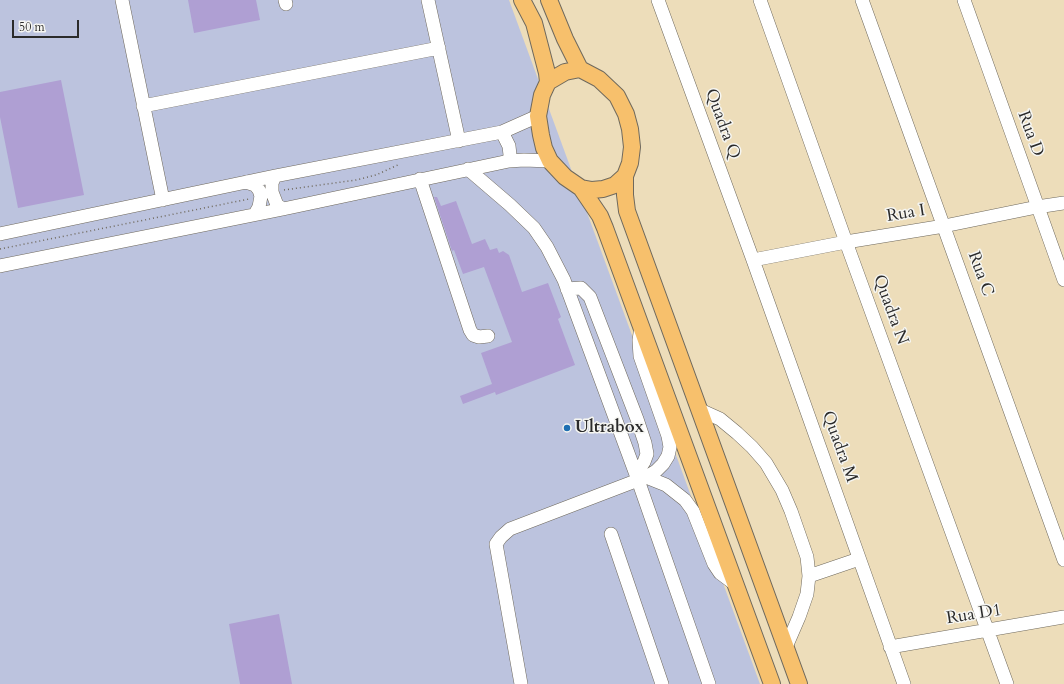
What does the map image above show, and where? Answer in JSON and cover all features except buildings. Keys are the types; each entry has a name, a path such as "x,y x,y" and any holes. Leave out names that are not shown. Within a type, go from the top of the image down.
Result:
{"main road":[{"path":"522,0 534,23 547,73 548,82 542,95 538,116 544,148 550,161 565,177 581,188 600,216 642,325 772,684"},
{"path":"549,0 565,39 580,69 599,79 617,96 626,114 630,129 632,147 630,164 625,176 627,211 799,684"},
{"path":"548,82 565,72 580,69"},
{"path":"581,188 592,190 603,189 615,185 625,176"}],"street":[{"path":"122,0 163,200"},
{"path":"428,0 459,141"},
{"name":"Quadra Q","path":"658,0 753,260"},
{"name":"Quadra N","path":"760,0 846,242 1007,684"},
{"name":"Rua C","path":"862,0 1064,560"},
{"name":"Rua D","path":"964,0 1064,280"},
{"path":"143,106 439,48"},
{"path":"0,232 502,132 538,116"},
{"path":"502,132 509,146 510,155 508,161"},
{"path":"0,266 283,209 508,161 550,161"},
{"path":"468,169 534,228 547,247 568,289 640,477 709,684"},
{"path":"275,176 272,183 272,192 277,204 283,209"},
{"path":"420,180 470,330 473,335 479,337 488,336"},
{"path":"246,182 255,185 261,196 259,207 255,214"},
{"name":"Rua I","path":"753,260 1064,203"},
{"name":"Quadra M","path":"753,260 904,684"},
{"path":"568,289 581,288 590,297 637,418 647,454 640,477"},
{"path":"521,684 496,544 510,529 656,471 663,464 668,456 670,447 668,436 640,356 639,340 642,325"},
{"path":"700,410 720,420 737,433 766,463 782,490 791,511 807,557 809,576 807,594 786,647"},
{"path":"640,477 666,485 685,500 693,511 714,564 720,573 736,585"},
{"path":"611,534 662,684"},
{"path":"809,576 859,559"},
{"name":"Rua D1","path":"890,647 1064,617"}],"shaded area":[{"path":"0,0 509,0 760,684 0,684"}],"place":[{"name":"Ultrabox","path":"567,428"}]}
